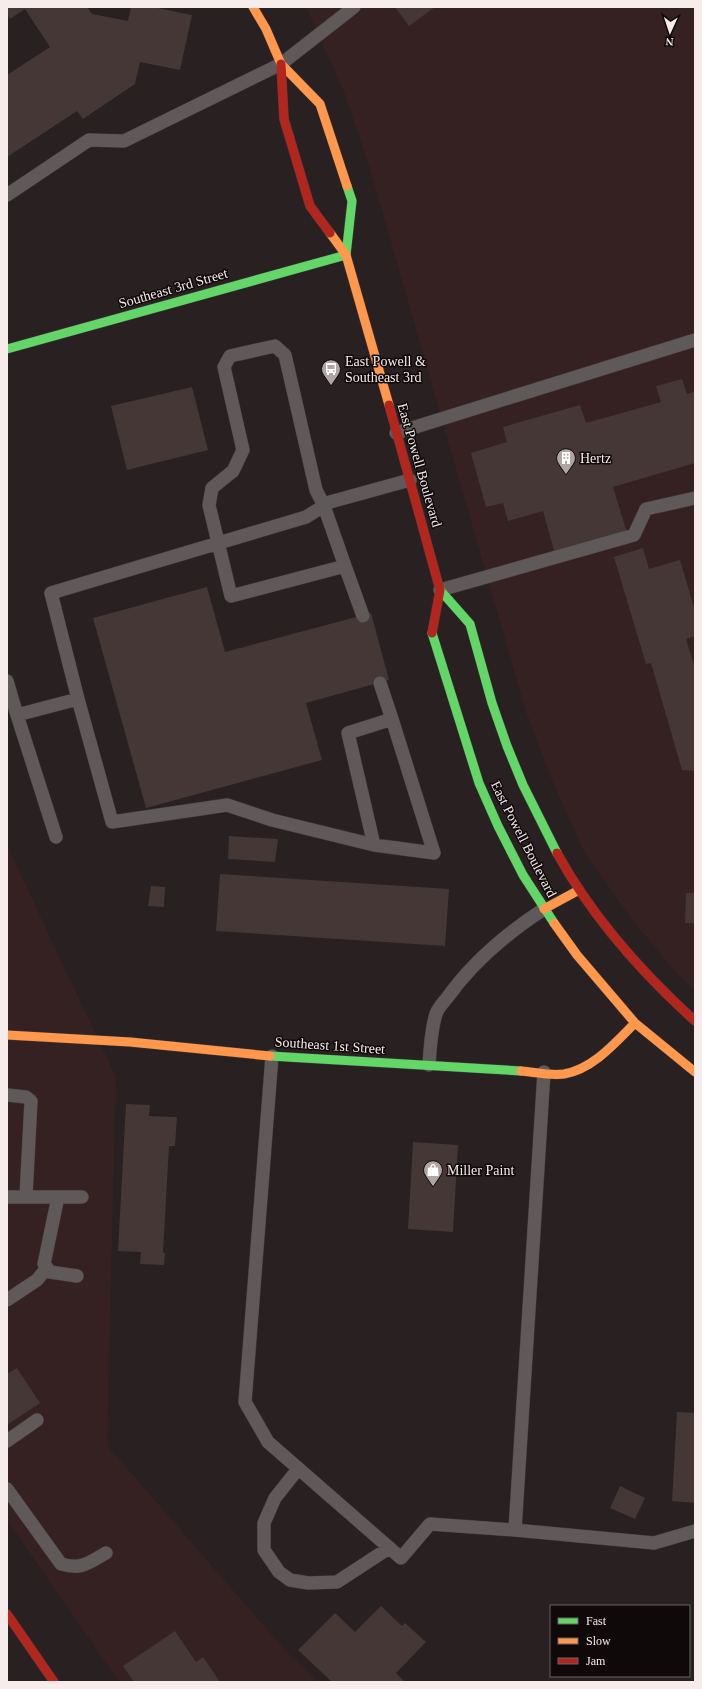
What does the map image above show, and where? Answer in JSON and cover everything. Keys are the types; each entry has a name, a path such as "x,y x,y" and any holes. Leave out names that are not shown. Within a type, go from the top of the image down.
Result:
{"main road":[{"name":"East Powell Boulevard","path":"253,7 266,29 281,64 284,119 310,206 346,255 440,590 432,634 479,783 498,826 544,909 577,955 635,1023 695,1072"},
{"name":"East Powell Boulevard","path":"281,64 320,104 335,147 352,201 346,255"},
{"name":"Southeast 3rd Street","path":"7,349 346,255"},
{"name":"East Powell Boulevard","path":"440,590 469,623 502,731 526,795 552,846 579,890 624,950 674,1003 695,1021"},
{"path":"544,909 579,890"},
{"name":"Southeast 1st Street","path":"7,1035 130,1042 272,1056 562,1074 575,1072 587,1067 635,1023"},
{"path":"7,1614 54,1682"}],"lane":[{"path":"7,195 89,140 124,141 281,64 354,7"},
{"path":"396,433 695,340"},
{"path":"345,566 231,596 209,505 212,488 233,471 243,450 224,367 230,356 275,346 285,355 316,490 324,506 363,616"},
{"path":"380,684 434,853 374,845 272,820 227,805 112,822 51,593 306,517 330,502 410,480"},
{"path":"440,590 634,535 646,509 695,498"},
{"path":"7,681 56,837"},
{"path":"17,715 78,699"},
{"path":"374,845 348,733 392,719"},
{"path":"429,1066 431,1038 437,1012 455,986 489,951 525,921 544,909"},
{"path":"272,1056 245,1402 268,1442 401,1558 430,1524 515,1530 654,1543 695,1531"},
{"path":"515,1530 544,1072"},
{"path":"7,1095 26,1097 30,1101 26,1196"},
{"path":"7,1197 82,1197"},
{"path":"58,1197 44,1264 46,1269 50,1272 77,1276"},
{"path":"7,1300 37,1280 46,1269"},
{"path":"7,1441 37,1420"},
{"path":"298,1469 275,1498 264,1523 264,1550 279,1572 290,1580 308,1583 336,1582 389,1548"},
{"path":"7,1489 61,1564 73,1567 85,1566 106,1553"}],"shaded area":[{"path":"306,7 695,7 695,991 671,967 634,922 585,854 551,778 525,709 370,169 344,92"},
{"path":"7,840 11,854 116,1077 107,1445 286,1651 319,1682 119,1682 7,1520"}],"building":[{"path":"7,7 87,7 92,14 128,21 131,7 153,7 192,15 180,70 140,62 135,84 83,119 77,111 7,157 7,75 50,47 25,9 10,19 7,14"},
{"path":"395,7 435,7 409,26"},
{"name":"Hertz","path":"682,379 687,394 695,391 695,463 613,487 627,533 555,554 543,511 508,521 503,503 486,507 471,453 507,442 503,427 580,405 586,423 661,402 656,386"},
{"path":"192,387 208,450 127,470 111,406"},
{"path":"643,548 649,569 680,560 695,611 695,636 686,639 695,668 695,771 682,770 651,663 646,664 614,557"},
{"path":"207,587 225,652 371,613 389,680 306,703 322,760 146,808 93,618"},
{"path":"229,836 278,839 275,862 228,859"},
{"path":"220,874 449,889 445,946 216,931"},
{"path":"151,886 165,887 164,907 148,906"},
{"path":"686,893 695,893 695,923 685,923"},
{"path":"126,1104 150,1105 149,1116 177,1117 175,1146 169,1146 163,1253 165,1253 164,1265 140,1264 141,1252 118,1251"},
{"name":"Miller Paint","path":"413,1142 458,1145 453,1232 408,1229"},
{"path":"17,1368 40,1403 7,1425 7,1374"},
{"path":"677,1412 695,1413 695,1503 672,1501"},
{"path":"620,1486 645,1498 635,1519 610,1508"},
{"path":"381,1606 402,1626 405,1623 426,1642 396,1673 405,1682 332,1682 298,1650 335,1613 355,1632"},
{"path":"175,1631 196,1662 203,1657 220,1682 134,1682 123,1666"}],"traffic: fast":[{"path":"346,255 352,201 347,186"},
{"path":"7,349 346,255"},
{"path":"440,590 470,624 492,703 507,746 523,785 557,853"},
{"path":"432,633 479,783 498,826 523,875 554,923"},
{"path":"270,1056 521,1071"}],"traffic: slow":[{"path":"253,7 266,29 281,64 320,104 347,186"},
{"path":"330,233 346,255 389,405"},
{"path":"544,909 579,890"},
{"path":"554,923 577,955 635,1023 695,1072"},
{"path":"521,1071 553,1075 564,1074 585,1067 611,1047 635,1023"},
{"path":"7,1035 130,1042 270,1056"}],"traffic: jam":[{"path":"281,64 284,119 310,206 330,233"},
{"path":"389,405 440,590 432,633"},
{"path":"557,853 586,899 619,943 656,983 695,1021"},
{"path":"7,1614 54,1682"}],"place":[{"name":"East Powell & Southeast 3rd","path":"331,386"},
{"name":"Hertz","path":"566,475"},
{"name":"Miller Paint","path":"433,1187"}]}
